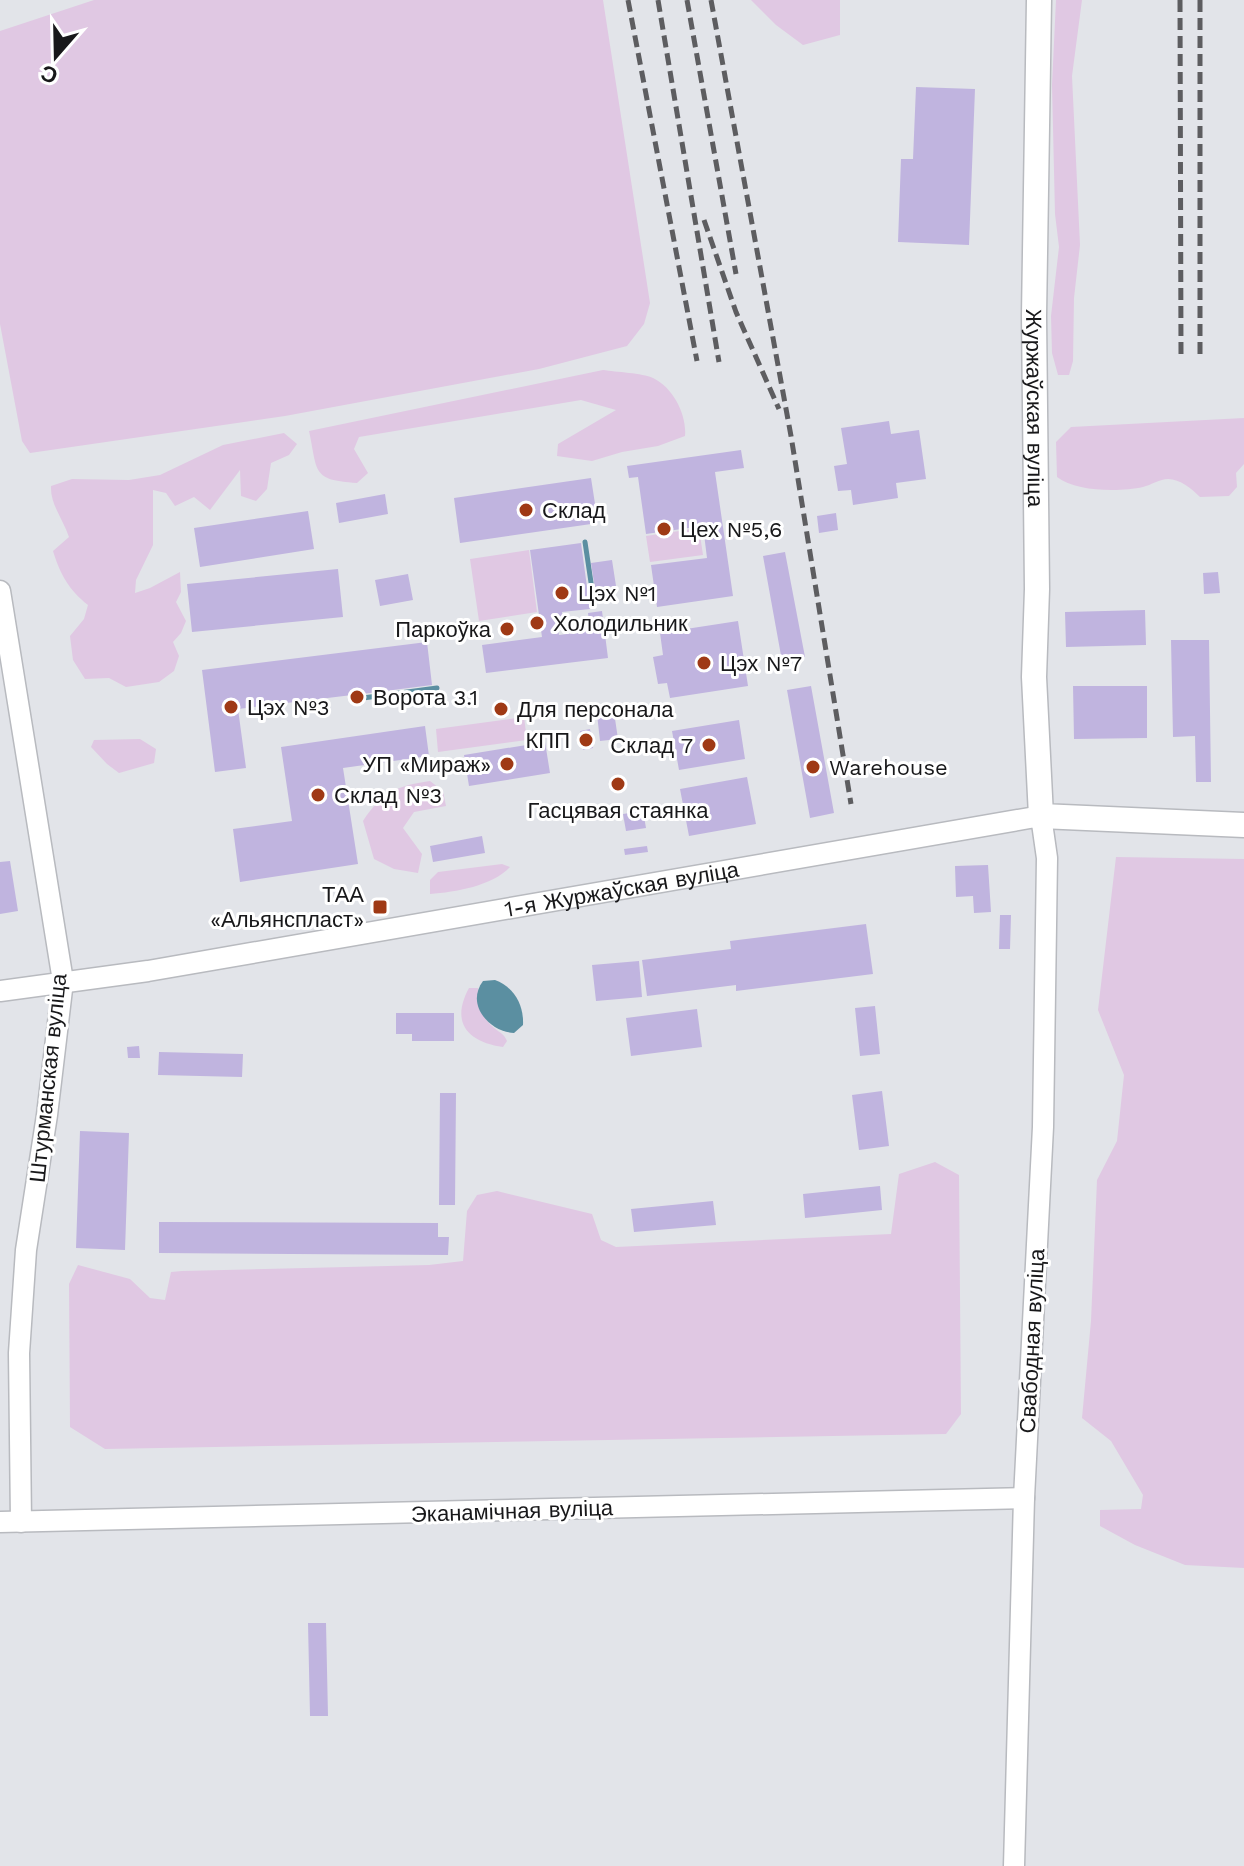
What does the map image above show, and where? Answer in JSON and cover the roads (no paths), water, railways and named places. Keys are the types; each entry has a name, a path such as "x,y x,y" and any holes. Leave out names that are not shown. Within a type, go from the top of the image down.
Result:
{"street":[{"name":"Журжаўская вуліца","path":"1039,0 1034,316 1037,589 1034,677 1041,816"},
{"name":"Штурманская вуліца","path":"0,591 63,981 47,1115 26,1250 10,1522"},
{"name":"1-я Журжаўская вуліца","path":"0,991 148,971 363,935 1041,816 1244,825"},
{"name":"Свабодная вуліца","path":"1014,1866 1024,1498 1043,1111 1047,858 1041,816"},
{"name":"Эканамічная вуліца","path":"10,1522 1024,1498"}],"water":[{"path":"495,980 508,987 520,1004 523,1025 514,1033 496,1028 479,1008 478,990 483,981"}],"waterway":[{"path":"585,542 592,589"},
{"path":"363,698 437,688"}],"railway":[{"path":"628,0 697,361"},
{"path":"658,0 719,362"},
{"path":"687,0 736,274"},
{"path":"711,0 791,436 851,804"},
{"path":"1180,0 1181,355"},
{"path":"1200,0 1200,354"},
{"path":"704,220 736,312 779,409"}],"place":[{"name":"Склад","path":"526,510"},
{"name":"Цех №5,6","path":"664,529"},
{"name":"Цэх №1","path":"562,593"},
{"name":"Холодильник","path":"537,623"},
{"name":"Паркоўка","path":"507,629"},
{"name":"Цэх №7","path":"704,663"},
{"name":"Ворота 3.1","path":"357,697"},
{"name":"Цэх №3","path":"231,707"},
{"name":"Для персонала","path":"501,709"},
{"name":"КПП","path":"586,740"},
{"name":"Склад 7","path":"709,745"},
{"name":"УП «Мираж»","path":"507,764"},
{"name":"Warehouse","path":"813,767"},
{"name":"Гасцявая стаянка","path":"618,784"},
{"name":"Склад №3","path":"318,795"},
{"name":"ТАА «Альянспласт»","path":"380,907"}]}
